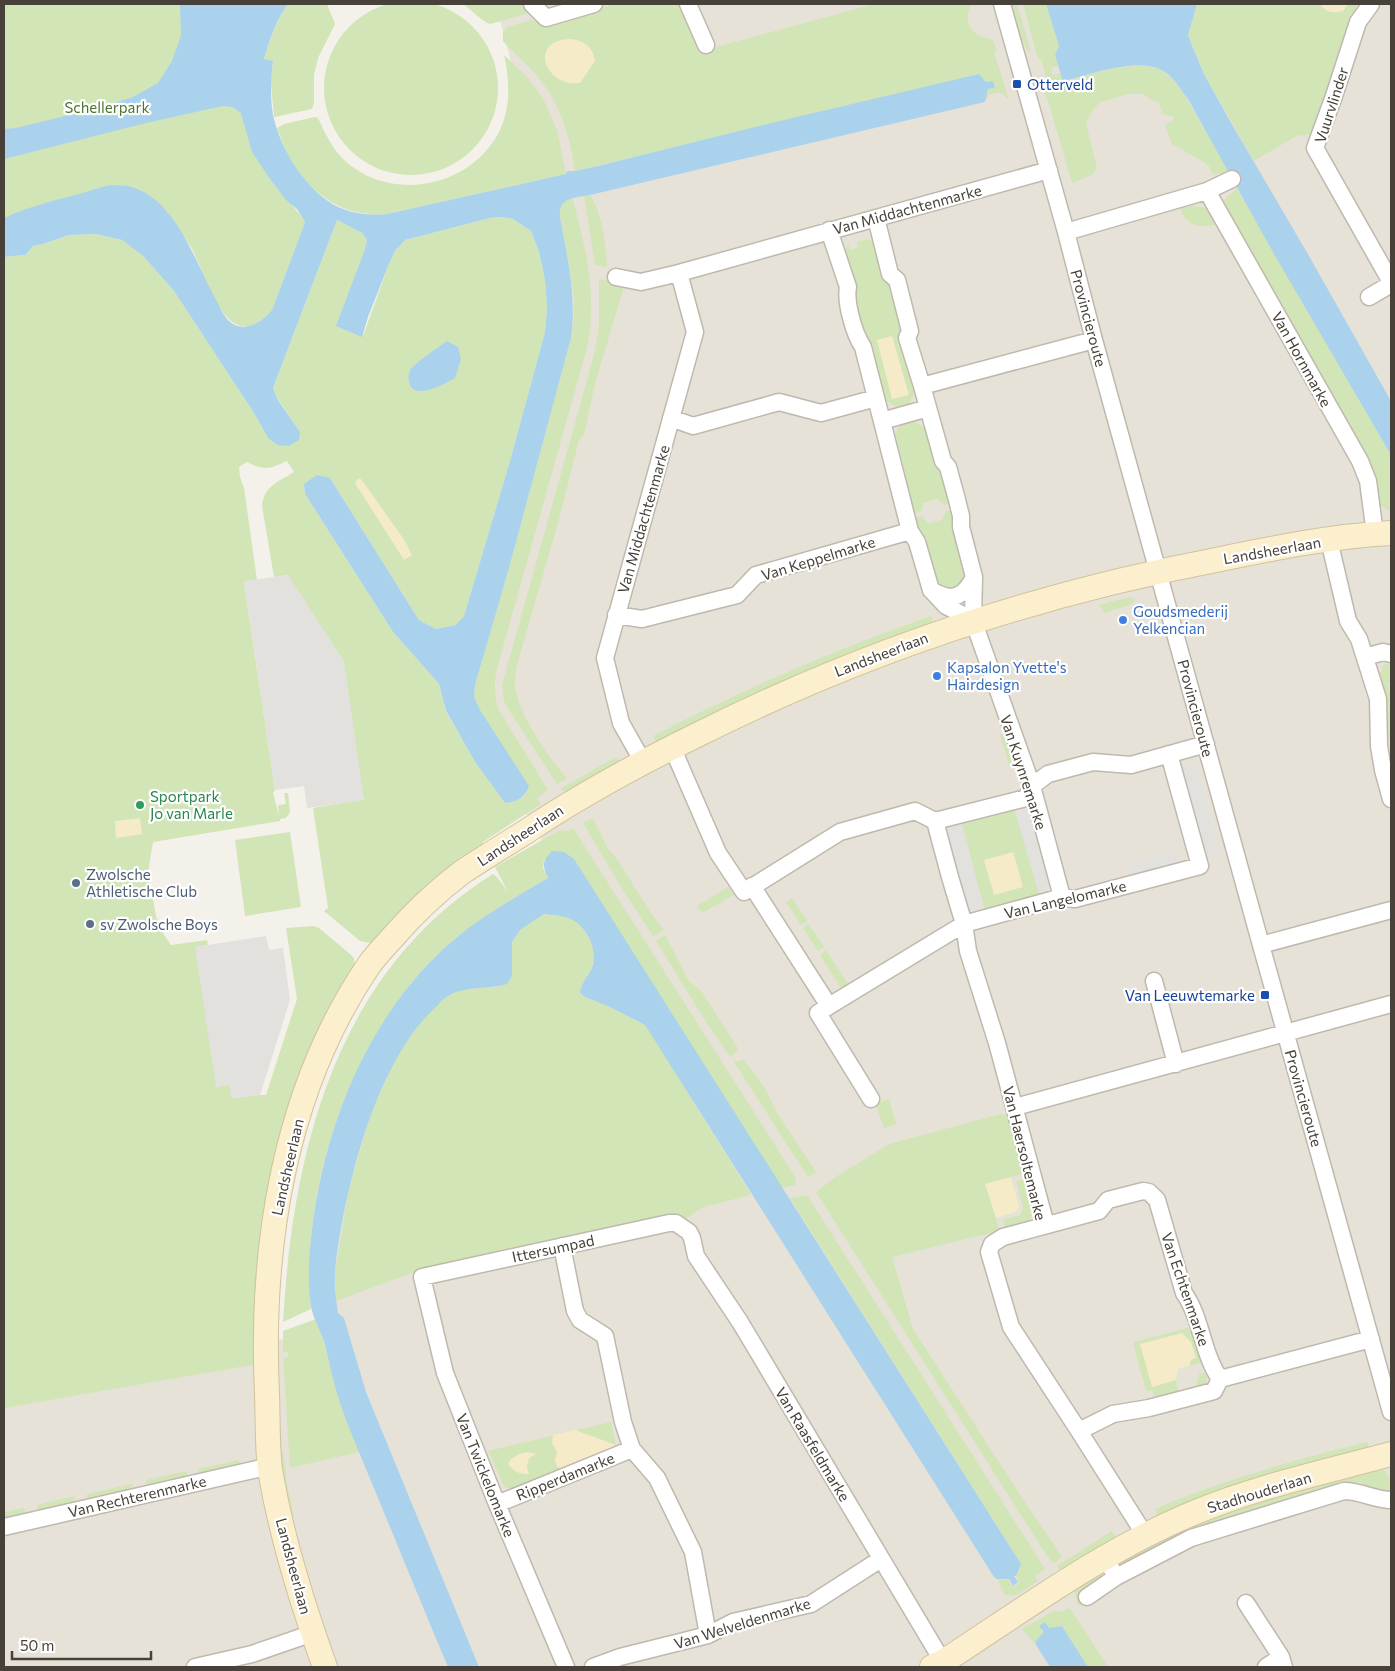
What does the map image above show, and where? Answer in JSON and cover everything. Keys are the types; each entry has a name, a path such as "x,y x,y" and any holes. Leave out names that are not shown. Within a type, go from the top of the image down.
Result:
{"street":[{"path":"532,4 546,18 594,4"},
{"path":"688,4 706,45"},
{"name":"Provincieroute","path":"1002,4 1391,1411"},
{"name":"Vuurvlinder","path":"1369,297 1391,283 1316,148 1358,22 1371,4"},
{"name":"Van Middachtenmarke","path":"616,277 641,282 679,273 1049,170"},
{"path":"1066,232 1207,192 1232,179"},
{"name":"Van Hornmarke","path":"1207,192 1360,461 1368,481 1383,533"},
{"path":"829,230 848,287 846,297 859,340 863,346 910,531 917,542 931,590 946,606 973,620 974,576 961,527 961,516 948,467 942,461 907,338 910,331 897,280 890,274 876,218"},
{"name":"Van Middachtenmarke","path":"643,762 622,723 605,658 695,332 679,273"},
{"path":"922,386 1094,340"},
{"path":"671,418 693,426 780,402 821,413 876,398"},
{"path":"882,421 928,408"},
{"name":"Van Keppelmarke","path":"616,615 642,619 736,595 756,575 910,531"},
{"name":"Landsheerlaan","path":"325,1667 287,1551 270,1466 265,1349 268,1280 275,1215 288,1153 310,1079 320,1054 349,997 372,960 421,906 463,872 566,805 643,762 758,704 843,668 973,620 1068,592 1158,571 1272,548 1383,533"},
{"path":"1329,540 1348,621 1359,639 1378,699 1379,746 1391,799"},
{"path":"931,590 943,596 954,597 968,590 974,576"},
{"name":"Van Kuynremarke","path":"973,620 1032,786 1062,897"},
{"path":"1365,657 1383,652 1391,654"},
{"path":"672,747 718,853 744,892 840,832 915,812 935,821 1026,798 1032,786 1048,774 1093,762 1131,765 1206,744"},
{"name":"Van Langelomarke","path":"829,1006 964,924 1062,897 1075,899 1200,866 1169,754"},
{"name":"Van Haersoltemarke","path":"935,821 964,924 968,951 992,1024 1046,1225 1003,1237 992,1244 989,1252 1011,1327 1145,1535"},
{"path":"752,886 829,1006 818,1013 871,1099"},
{"path":"1261,944 1391,910"},
{"path":"1154,981 1176,1064"},
{"path":"1014,1107 1391,1004"},
{"name":"Van Echtenmarke","path":"1046,1225 1099,1211 1108,1200 1143,1191 1149,1192 1157,1200 1184,1293 1192,1305 1212,1368 1220,1379"},
{"name":"Ittersumpad","path":"422,1277 669,1223 676,1223 684,1228"},
{"name":"Van Raasfeldmarke","path":"684,1228 692,1238 696,1256 740,1322 882,1559 938,1665"},
{"name":"Ripperdamarke","path":"562,1246 575,1311 580,1320 605,1336 623,1422 632,1449 657,1478 692,1552 708,1635"},
{"name":"Van Twickelomarke","path":"422,1277 445,1373 497,1504 566,1667"},
{"path":"1079,1431 1113,1414 1149,1408 1214,1392 1220,1379 1371,1339"},
{"name":"Ripperdamarke","path":"497,1504 632,1449"},
{"name":"Stadhouderlaan","path":"1087,1597 1110,1567 1145,1535 1191,1514 1240,1495 1391,1454"},
{"name":"Van Rechterenmarke","path":"4,1526 270,1466"},
{"name":"Stadhouderlaan","path":"938,1665 1110,1567 1191,1538 1344,1491 1355,1491 1380,1500 1391,1500"},
{"name":"Van Welveldenmarke","path":"593,1667 620,1657 708,1635 733,1622 811,1604 882,1559"},
{"path":"1246,1603 1282,1662 1266,1667"},
{"path":"195,1667 252,1654 313,1633"}],"shaded area":[{"path":"496,4 1391,4 1391,1667 4,1667 4,1383 335,1331 322,1285 347,1128 416,1006 565,881 456,692 564,318 525,117"},
{"path":"288,575 344,661 364,800 307,808 304,786 275,790 244,581"},
{"path":"1195,764 1219,852 1205,856 1182,767"},
{"path":"1028,806 1050,888 1039,892 1015,810"},
{"path":"961,821 984,907 970,911 946,828"},
{"path":"1175,850 1179,863 1131,876 1127,864"},
{"path":"266,936 269,950 283,948 290,1000 260,1095 231,1098 229,1085 216,1087 195,947"}],"green space":[{"path":"411,1 428,3 452,11 478,33 488,47 494,63 498,88 496,105 488,129 466,155 452,165 436,171 411,175 394,173 370,165 344,143 334,129 328,113 324,88 326,71 334,47 356,21 370,11 386,5"},
{"name":"Schellerpark","path":"4,4 255,4 270,179 305,222 272,310 256,323 243,326 231,321 221,310 212,295 192,249 166,210 4,243"},
{"path":"288,4 327,4 335,24 318,58 314,75 314,103 312,109 274,117 271,83 273,61 264,59 277,23"},
{"path":"463,4 522,4 530,13 490,24"},
{"path":"615,4 679,4 697,47 705,50 874,4 972,4 969,10 968,23 980,36 993,39 997,51 994,52 1009,100 1000,92 990,94 985,102 988,89 995,88 993,81 986,82 979,75 575,171 567,132 552,96 536,75 503,41 503,32 507,27 532,20 542,24"},
{"path":"1012,4 1017,4 1030,48 1029,53 1020,36"},
{"path":"1023,4 1046,4 1059,46 1055,55 1058,66 1051,68 1052,75 1060,73 1064,82 1102,71 1131,66 1145,66 1167,74 1184,94 1218,150 1228,171 1213,175 1209,166 1172,144 1165,125 1173,120 1174,117 1162,114 1159,102 1155,102 1143,94 1129,94 1100,102 1090,114 1086,123 1097,168 1092,175 1072,183 1043,90 1048,83 1041,59 1038,59"},
{"path":"1197,4 1357,4 1314,133 1305,136 1298,135 1254,161 1205,76 1188,35"},
{"path":"504,55 529,79 545,102 557,130 566,174 387,214 356,212 329,201 307,182 289,157 277,128 284,124 315,117 318,118 332,145 344,160 363,173 384,182 405,185 427,183 448,177 468,167 485,152 498,134 505,115 508,95"},
{"path":"1237,188 1391,455 1391,512 1380,505 1375,478 1222,202"},
{"path":"590,195 598,210 607,267 595,265 584,196"},
{"path":"572,197 584,244 589,279 591,312 589,339 495,681 497,707 548,790 537,798 541,804 483,842 481,851 379,940 370,943 360,941 324,911 328,908 313,808 364,799 288,575 274,577 262,506 263,499 273,485 294,472 287,461 267,468 258,467 247,462 239,467 244,488 257,580 244,582 275,790 273,793 279,816 278,805 286,804 284,793 288,793 290,812 286,818 280,819 280,821 153,842 148,872 156,916 164,935 171,945 207,940 208,945 196,947 217,1087 229,1084 232,1098 266,1095 297,999 286,928 314,926 319,928 354,958 355,969 321,1032 257,1364 4,1408 4,257 25,255 33,246 69,235 96,234 122,240 143,256 174,291 254,413 268,438 300,432 273,388 337,220 362,233 367,240 364,252 363,336 389,264 395,251 405,240 490,218 502,217 513,219 531,231 539,252 545,280 547,309 545,332 510,461 464,616 455,625 436,629 419,620 330,478 304,484 305,494 393,632 439,684 446,712 475,762 505,803 524,797 528,786 480,710 474,697 475,685 509,568 571,338 574,319 574,297 559,209 562,203"},
{"path":"1193,206 1207,208 1216,224 1199,226 1186,219 1180,208"},
{"path":"867,239 874,243 885,280 889,284 903,329 899,334 916,392 907,406 900,409 886,401 870,342 865,338 852,293 845,252 848,244 850,250 858,247 857,242"},
{"path":"599,279 625,283 595,384 584,435 579,440 558,523 518,661 515,679 517,695 527,721 551,759 567,779 557,784 507,707 504,701 502,685 594,355 599,326"},
{"path":"911,420 925,428 936,468 941,471 950,503 945,505 937,499 923,503 922,511 912,514 904,480 906,475 895,434 902,422"},
{"path":"952,510 954,517 951,522 967,580 955,590 938,587 921,530 916,527 914,518 922,516 928,523 942,520 946,511"},
{"path":"1129,597 1135,599 1133,604 1104,613 1099,605"},
{"path":"931,616 933,622 832,661 657,743 653,736 721,702 790,671 860,642"},
{"path":"1391,664 1391,682 1388,684 1391,690 1391,737 1387,739 1377,673 1383,671 1382,666"},
{"path":"1004,734 1014,763 1009,764 1000,735"},
{"path":"616,757 620,763 567,792 560,789"},
{"path":"1013,805 1040,897 985,913 961,821"},
{"path":"593,818 608,849 615,856 664,930 653,936 621,887 583,823"},
{"path":"573,828 796,1178 795,1185 782,1188 544,860 543,868 548,878 488,915 447,946 404,993 377,1032 355,1075 336,1121 323,1168 314,1216 310,1264 311,1309 283,1322 288,1257 298,1193 312,1130 333,1070 360,1013 395,961 439,914 493,874 508,892 495,867 560,830 567,831"},
{"path":"290,832 301,907 245,916 235,840"},
{"path":"728,887 734,895 702,913 697,906"},
{"path":"792,898 807,921 801,925 786,902"},
{"path":"544,914 568,918 586,933 592,945 593,959 590,970 581,986 585,997 610,1007 645,1025 751,1195 703,1207 683,1221 417,1271 336,1301 335,1273 349,1187 371,1114 397,1055 425,1015 447,996 464,989 498,987 512,976 512,942 520,930"},
{"path":"809,924 824,947 818,951 803,928"},
{"path":"665,935 689,981 702,992 739,1050 730,1057 656,941"},
{"path":"826,950 848,984 841,988 820,955"},
{"path":"744,1060 765,1088 776,1111 816,1172 808,1177 734,1062"},
{"path":"889,1099 896,1124 884,1128 877,1103"},
{"path":"1001,1114 1006,1115 1010,1120 1025,1173 1011,1177 1019,1206 1016,1212 996,1218 999,1231 892,1257 913,1329 1028,1507 1062,1556 1055,1563 1045,1553 816,1192 837,1176 889,1144"},
{"path":"1026,1178 1033,1201 1031,1217 1023,1224 1005,1229 1003,1220 1020,1215 1023,1208 1016,1181"},
{"path":"807,1195 1045,1569 1035,1576 1038,1581 1016,1595 1005,1595 997,1579 1008,1580 1013,1587 1019,1583 1016,1576 1021,1564 790,1198"},
{"path":"316,1319 324,1341 338,1397 359,1452 290,1468 283,1358 288,1357 288,1352 283,1352 283,1331"},
{"path":"1188,1328 1195,1338 1203,1362 1178,1369 1176,1380 1179,1395 1165,1398 1154,1396 1152,1390 1146,1391 1133,1342"},
{"path":"1205,1373 1207,1380 1203,1389 1185,1394 1184,1389 1196,1386 1199,1374"},
{"path":"611,1422 616,1445 610,1452 517,1488 506,1488 504,1486 488,1451"},
{"path":"1367,1442 1370,1450 1157,1517 1155,1509 1207,1489 1286,1463"},
{"path":"278,1451 283,1451 294,1517 288,1517"},
{"path":"239,1460 241,1466 199,1474 198,1469"},
{"path":"1377,1469 1383,1470 1391,1478 1391,1495 1381,1493 1360,1482 1300,1497 1121,1568 1117,1566 1120,1560 1170,1534 1262,1499"},
{"path":"187,1471 188,1477 147,1486 146,1480"},
{"path":"132,1484 133,1489 87,1499 87,1494"},
{"path":"74,1496 75,1502 38,1511 37,1505"},
{"path":"24,1508 26,1513 4,1518 4,1512"},
{"path":"1112,1531 1117,1539 1061,1573 1057,1566"},
{"path":"1105,1569 1109,1577 1085,1594 1084,1605 1077,1605 1075,1589"},
{"path":"1070,1608 1108,1667 1088,1667 1062,1626 1049,1628 1042,1624 1039,1626 1044,1632 1036,1641 1036,1645 1022,1629 1054,1611 1061,1612"}],"sand":[{"path":"1320,4 1348,4 1343,11 1330,12"},
{"path":"571,39 580,41 588,46 595,61 580,83 568,83 558,78 550,72 546,63 545,55 549,47 557,41"},
{"path":"892,336 909,395 892,399 877,340"},
{"path":"358,479 361,479 405,541 412,555 404,560 355,483"},
{"path":"140,818 142,834 116,838 115,821"},
{"path":"1013,852 1023,887 994,895 984,860"},
{"path":"1011,1177 1019,1206 1016,1212 996,1218 985,1184"},
{"path":"1182,1333 1191,1342 1196,1358 1191,1360 1189,1366 1178,1369 1176,1380 1152,1387 1140,1344"},
{"path":"575,1430 616,1445 610,1452 564,1469 557,1467 555,1460 557,1452 552,1443 553,1435"},
{"path":"527,1452 536,1454 529,1458 527,1467 529,1474 522,1474 512,1469 508,1464 510,1461 514,1457"}],"water":[{"path":"180,4 288,4 277,23 264,59 273,61 271,101 276,127 293,163 318,193 335,205 349,211 364,214 387,214 566,174 567,171 602,165 979,74 986,82 993,81 995,88 988,89 985,102 573,198 562,206 560,217 572,292 573,322 571,338 509,568 475,685 474,697 480,710 529,786 523,797 517,800 505,803 475,762 446,711 439,684 393,632 305,494 304,484 317,475 330,478 419,620 436,629 455,625 464,616 510,461 545,332 547,309 545,280 539,252 531,231 513,219 502,217 490,218 405,240 395,251 389,264 362,337 336,326 367,240 362,233 337,220 273,388 278,400 300,432 299,440 289,446 278,445 268,438 254,413 174,291 143,256 122,240 96,234 69,235 33,246 25,255 4,257 4,218 33,207 101,187 113,185 128,186 144,192 171,216 181,231 227,319 233,324 245,327 257,323 272,310 305,222 297,209 286,200 270,179 252,152 241,113 233,107 223,106 146,123 4,159 4,129 16,128 102,107 133,97 158,83 172,61 181,35"},
{"path":"1046,4 1197,4 1188,35 1205,76 1391,401 1391,455 1274,254 1188,99 1178,85 1165,72 1143,66 1115,68 1063,82 1055,55 1059,46"},
{"path":"447,341 458,347 461,359 455,378 425,391 414,389 409,382 412,367"},
{"path":"552,851 564,852 574,859 1021,1564 1016,1576 1014,1576 1018,1582 1013,1586 1009,1579 997,1579 994,1577 645,1025 580,993 582,985 592,968 594,957 591,943 584,930 580,925 568,918 544,914 520,930 512,942 512,976 507,984 463,990 445,998 415,1029 396,1059 366,1129 355,1167 339,1240 335,1272 338,1313 344,1318 366,1392 479,1667 448,1667 338,1397 325,1344 313,1316 311,1306 309,1267 312,1229 326,1155 337,1119 367,1050 386,1017 408,987 433,959 459,935 517,896 548,878 544,864"},
{"path":"1045,1622 1049,1628 1062,1626 1088,1667 1050,1667 1036,1645 1036,1641 1044,1632 1039,1626"}],"place":[{"name":"Otterveld","path":"1017,84"},
{"name":"Goudsmederij Yelkencian","path":"1123,620"},
{"name":"Kapsalon Yvette's Hairdesign","path":"937,676"},
{"name":"Sportpark Jo van Marle","path":"140,805"},
{"name":"Zwolsche Athletische Club","path":"76,883"},
{"name":"sv Zwolsche Boys","path":"90,924"},
{"name":"Van Leeuwtemarke","path":"1265,995"}]}
